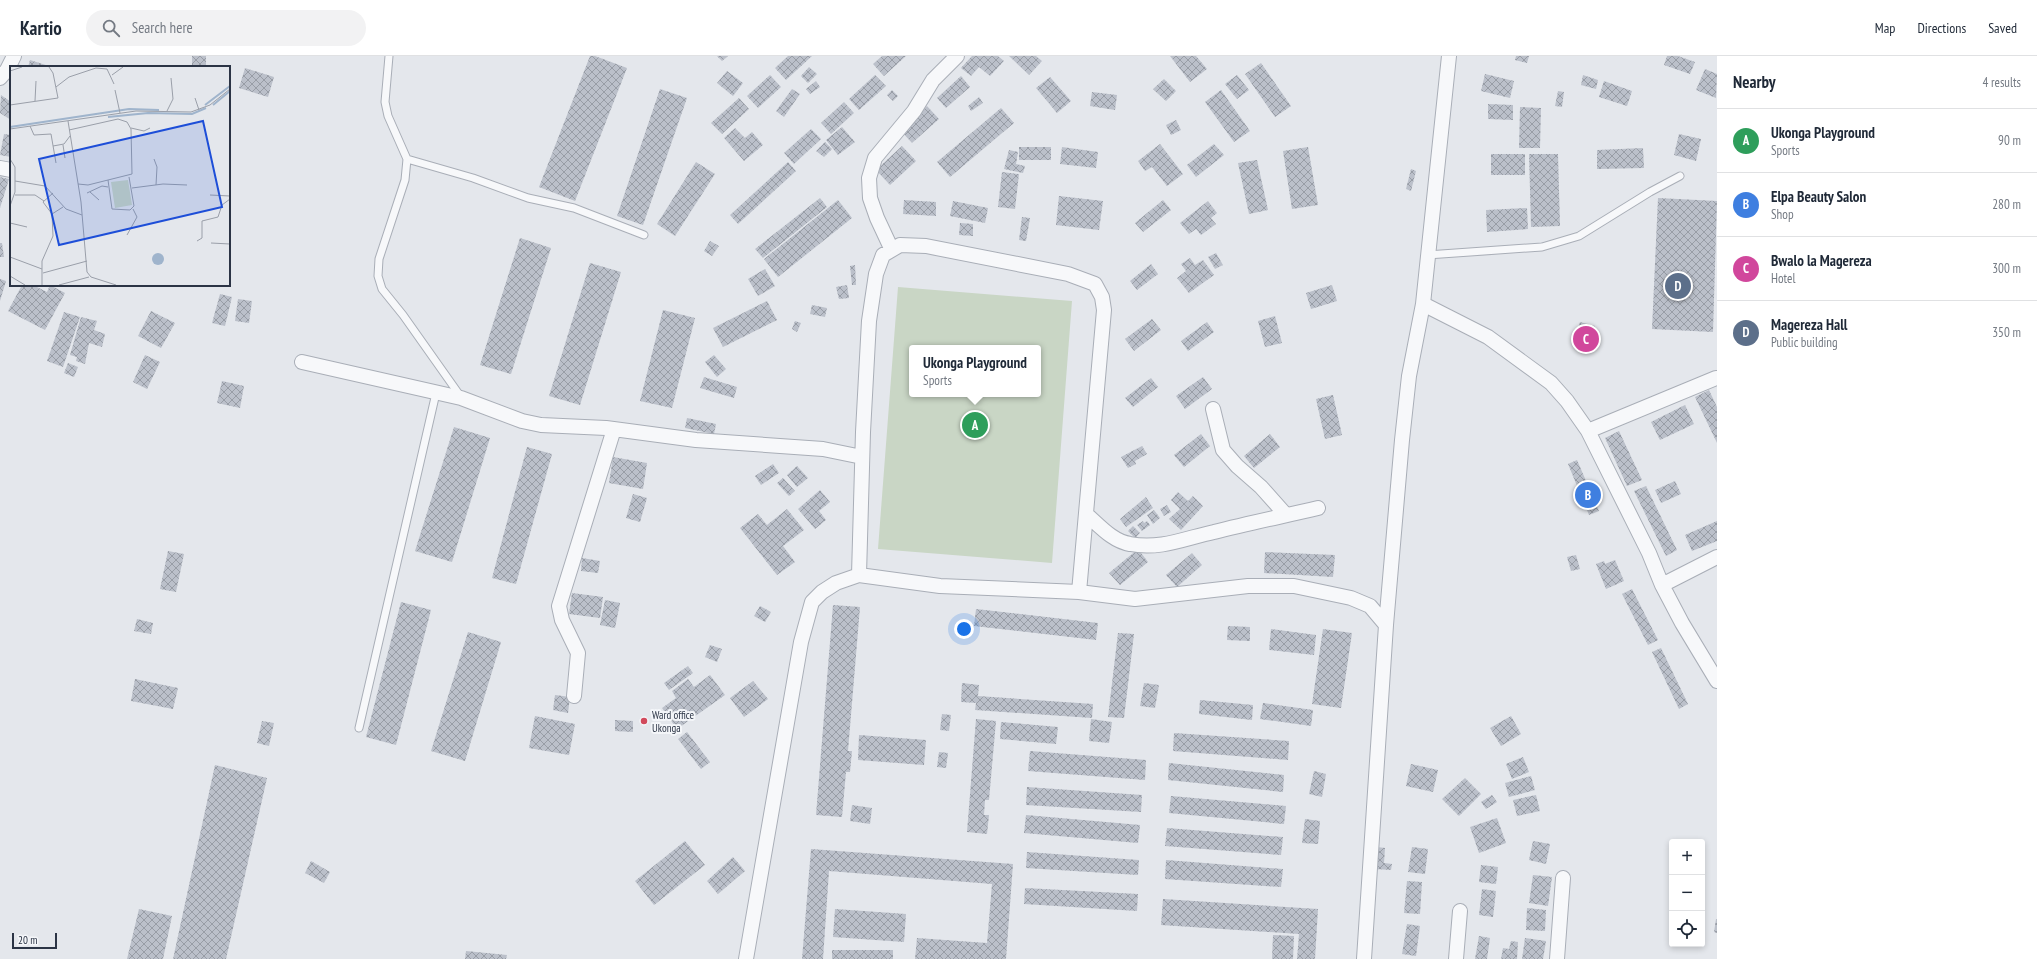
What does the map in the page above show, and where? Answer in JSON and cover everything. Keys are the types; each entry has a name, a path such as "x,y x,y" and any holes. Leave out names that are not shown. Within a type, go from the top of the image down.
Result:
{"street":[{"path":"0,78 7,70 14,56"},
{"path":"891,248 876,218 870,198 869,178 875,158 914,111 933,80 957,56"},
{"path":"1364,959 1386,625 1409,376 1423,304 1449,56"},
{"path":"0,168 10,170"},
{"path":"859,575 862,457 869,321 876,274 883,255 891,248 900,245 926,246 1068,274 1095,284 1102,297 1104,310 1079,592"},
{"path":"1423,304 1488,337 1551,383 1588,431 1649,553 1662,585 1682,623 1717,681"},
{"path":"302,362 461,398 522,421 560,426 614,429 696,440 823,449 862,457"},
{"path":"1588,431 1717,375"},
{"path":"1213,409 1223,450 1237,466 1261,487 1286,515"},
{"path":"574,696 578,653 562,620 559,606 614,429"},
{"path":"1086,514 1110,536 1129,544 1148,546 1169,544 1213,532 1318,508"},
{"path":"1662,585 1717,557"},
{"path":"746,959 801,642 812,602 822,592 836,583 859,575 940,586 1079,592 1135,599 1248,586 1294,586 1351,598 1370,606 1386,625"},
{"path":"1557,959 1563,878"},
{"path":"1456,959 1460,911"}],"lane":[{"path":"389,56 385,102 388,116 406,159 405,180 380,258 378,276 382,289 403,315 461,398"},
{"path":"406,159 473,178 528,198 574,208 644,235"},
{"path":"1427,255 1542,247 1579,236 1650,192 1680,176"},
{"path":"359,728 436,393"}],"green space":[{"path":"898,287 1072,301 1052,563 878,549"}],"building":[{"path":"192,56 206,56 206,66 192,66"},
{"path":"590,56 595,56 627,68 575,201 539,187"},
{"path":"717,56 728,56 722,61"},
{"path":"788,56 812,56 786,80 775,68"},
{"path":"882,56 906,56 884,76 873,64"},
{"path":"972,56 998,56 1004,61 990,76 979,67 971,76 961,68"},
{"path":"1009,56 1036,56 1042,61 1029,75"},
{"path":"1170,56 1196,56 1207,69 1190,82"},
{"path":"1516,56 1529,56 1527,63 1515,60"},
{"path":"1667,56 1678,56 1695,62 1690,74 1664,65"},
{"path":"30,60 49,66 28,66"},
{"path":"1261,63 1291,106 1275,117 1245,74"},
{"path":"809,67 817,74 808,83 801,76"},
{"path":"245,68 274,77 268,97 239,88"},
{"path":"1705,69 1717,74 1716,98 1696,90"},
{"path":"727,71 743,83 733,96 717,83"},
{"path":"1485,74 1514,81 1510,98 1481,91"},
{"path":"770,75 781,87 758,108 747,96"},
{"path":"875,75 886,86 859,110 849,99"},
{"path":"1237,75 1249,90 1237,99 1225,84"},
{"path":"1583,75 1598,80 1596,89 1581,85"},
{"path":"961,76 970,87 946,108 937,98"},
{"path":"1050,77 1071,101 1057,113 1036,88"},
{"path":"1164,79 1176,91 1166,101 1153,89"},
{"path":"816,81 820,87 810,94 806,89"},
{"path":"1604,81 1632,91 1627,106 1599,97"},
{"path":"660,89 687,98 643,225 617,216"},
{"path":"792,89 800,94 784,117 776,111"},
{"path":"892,90 898,96 893,101 887,95"},
{"path":"1221,90 1250,131 1234,142 1205,102"},
{"path":"1558,91 1564,92 1562,107 1555,106"},
{"path":"1092,92 1117,95 1115,110 1090,106"},
{"path":"1,95 10,101 10,119 0,113"},
{"path":"979,97 983,103 971,111 968,106"},
{"path":"739,98 749,109 722,134 711,123"},
{"path":"844,102 854,113 831,134 821,123"},
{"path":"1488,104 1513,105 1513,120 1488,119"},
{"path":"927,106 939,119 912,143 901,131"},
{"path":"1520,107 1541,108 1540,148 1519,148"},
{"path":"1001,108 1014,123 950,177 937,162"},
{"path":"1176,120 1181,130 1171,135 1166,125"},
{"path":"842,127 855,142 838,155 826,140"},
{"path":"735,128 745,138 752,132 763,145 744,161 724,138"},
{"path":"811,129 821,139 794,164 784,153"},
{"path":"4,134 10,135 10,157 0,155"},
{"path":"1679,134 1701,139 1696,161 1674,155"},
{"path":"825,142 832,149 824,157 816,151"},
{"path":"1160,144 1183,174 1167,186 1152,167 1145,171 1138,161"},
{"path":"1214,144 1224,155 1196,177 1187,165"},
{"path":"902,146 916,161 890,185 876,170"},
{"path":"1019,147 1051,147 1051,160 1019,160"},
{"path":"1062,147 1098,152 1096,168 1060,164"},
{"path":"1308,147 1318,205 1292,209 1283,151"},
{"path":"1643,148 1644,168 1597,169 1597,150"},
{"path":"1009,150 1018,152 1016,164 1025,166 1023,173 1004,169"},
{"path":"1491,154 1525,154 1525,175 1491,175"},
{"path":"1529,154 1558,154 1560,226 1531,227"},
{"path":"1257,160 1268,210 1249,214 1238,163"},
{"path":"696,162 715,174 675,236 657,224"},
{"path":"788,162 796,171 738,224 730,215"},
{"path":"1411,169 1416,171 1411,191 1406,189"},
{"path":"1002,172 1019,174 1015,209 998,207"},
{"path":"0,177 9,179 0,208"},
{"path":"1059,196 1103,201 1099,230 1056,225"},
{"path":"820,198 827,207 763,258 755,249"},
{"path":"1658,198 1717,201 1713,332 1652,329"},
{"path":"838,200 852,218 778,277 764,259"},
{"path":"904,200 936,202 936,216 903,214"},
{"path":"1163,200 1171,210 1143,232 1135,223"},
{"path":"953,201 988,208 985,223 950,216"},
{"path":"1208,201 1217,213 1211,218 1216,224 1201,235 1196,229 1189,234 1180,223"},
{"path":"1527,208 1528,229 1487,232 1486,210"},
{"path":"1022,217 1030,218 1026,241 1019,240"},
{"path":"960,223 973,224 973,236 959,235"},
{"path":"520,238 551,248 511,374 480,365"},
{"path":"710,241 719,246 712,256 704,251"},
{"path":"0,243 2,243 4,257 0,257"},
{"path":"1216,253 1223,265 1215,269 1208,257"},
{"path":"1190,258 1195,265 1203,260 1214,275 1189,293 1177,278 1186,271 1181,264"},
{"path":"590,263 621,272 580,405 549,396"},
{"path":"1151,264 1158,274 1137,290 1130,281"},
{"path":"855,265 856,285 852,285 850,266"},
{"path":"765,269 775,286 758,296 748,279"},
{"path":"0,279 6,281 0,301"},
{"path":"847,285 849,298 839,299 836,287"},
{"path":"1332,285 1337,301 1311,309 1306,293"},
{"path":"21,286 35,286 47,292 50,286 52,286 65,293 45,330 8,311"},
{"path":"220,294 232,297 225,326 212,323"},
{"path":"238,299 252,301 249,323 235,321"},
{"path":"767,301 777,320 723,347 713,328"},
{"path":"812,305 827,308 825,317 810,314"},
{"path":"663,310 695,318 672,408 640,401"},
{"path":"151,311 175,323 161,348 138,336"},
{"path":"64,312 80,317 63,367 47,361"},
{"path":"1275,316 1282,343 1265,347 1258,321"},
{"path":"81,317 97,321 94,330 105,334 102,347 89,343 85,364 76,361 77,357 70,355"},
{"path":"1152,319 1161,330 1134,351 1125,339"},
{"path":"795,321 801,323 797,332 792,329"},
{"path":"1207,322 1214,332 1188,351 1181,341"},
{"path":"1580,322 1595,326 1588,349 1574,345"},
{"path":"145,355 160,362 147,389 133,382"},
{"path":"714,355 726,369 717,377 705,362"},
{"path":"68,363 78,367 74,377 64,373"},
{"path":"704,377 737,387 734,398 700,388"},
{"path":"1203,377 1212,389 1185,409 1176,396"},
{"path":"1151,378 1158,387 1133,407 1125,398"},
{"path":"222,381 244,386 240,408 217,403"},
{"path":"1709,390 1717,407 1717,443 1695,397"},
{"path":"1333,395 1342,435 1325,439 1316,399"},
{"path":"1685,405 1694,424 1660,440 1651,422"},
{"path":"687,418 716,424 714,434 685,428"},
{"path":"454,427 490,438 452,562 415,551"},
{"path":"1619,431 1642,480 1627,486 1605,438"},
{"path":"1201,434 1210,446 1184,467 1174,455"},
{"path":"1270,434 1280,447 1254,468 1244,456"},
{"path":"1142,446 1147,454 1135,461 1136,464 1128,468 1121,457"},
{"path":"527,447 552,454 516,584 492,578"},
{"path":"613,457 647,463 643,489 609,483"},
{"path":"1577,460 1599,511 1589,515 1568,464"},
{"path":"773,464 779,473 761,485 755,476"},
{"path":"797,466 808,478 797,487 787,475"},
{"path":"783,478 795,491 789,496 777,483"},
{"path":"1675,481 1681,494 1661,503 1655,490"},
{"path":"1646,486 1677,550 1666,556 1634,491"},
{"path":"820,490 830,502 819,511 826,520 815,529 798,509"},
{"path":"1178,492 1188,501 1193,496 1203,506 1181,530 1169,519 1180,509 1171,500"},
{"path":"633,494 647,498 640,522 626,518"},
{"path":"1146,497 1153,508 1126,527 1120,519"},
{"path":"1167,505 1171,512 1164,516 1160,509"},
{"path":"787,509 804,530 783,546 795,562 777,575 740,528 758,514 767,525"},
{"path":"1154,510 1160,518 1153,524 1147,515"},
{"path":"1143,521 1144,523 1147,521 1150,525 1142,531 1137,525"},
{"path":"1717,521 1717,541 1692,551 1685,535"},
{"path":"1133,526 1140,533 1135,538 1128,531"},
{"path":"1138,549 1148,562 1120,585 1109,573"},
{"path":"168,551 184,554 176,592 160,589"},
{"path":"1265,552 1335,555 1333,577 1264,573"},
{"path":"1192,553 1202,565 1177,587 1166,575"},
{"path":"1576,555 1580,569 1571,571 1567,557"},
{"path":"582,558 600,561 598,573 581,571"},
{"path":"1615,560 1624,581 1606,589 1596,564 1604,561 1605,564"},
{"path":"1632,589 1658,640 1648,645 1622,594"},
{"path":"572,593 603,597 600,618 569,614"},
{"path":"605,600 620,603 615,628 600,625"},
{"path":"401,602 431,610 396,745 366,737"},
{"path":"833,605 860,607 848,751 852,751 850,772 846,772 842,817 816,815"},
{"path":"760,606 771,612 765,622 754,616"},
{"path":"976,609 1098,623 1096,640 974,626"},
{"path":"137,619 153,623 151,634 134,631"},
{"path":"1228,626 1250,627 1250,641 1227,640"},
{"path":"1271,629 1316,635 1314,655 1269,650"},
{"path":"1323,629 1352,633 1341,708 1312,704"},
{"path":"468,632 501,642 465,761 431,751"},
{"path":"1118,633 1134,634 1124,718 1108,717"},
{"path":"710,645 722,649 717,662 705,657"},
{"path":"1661,648 1688,704 1679,709 1652,652"},
{"path":"688,666 693,673 669,690 664,683"},
{"path":"710,675 725,695 677,729 662,708 676,698 672,691 688,679 694,687"},
{"path":"135,679 178,688 173,709 131,701"},
{"path":"753,681 768,699 744,717 730,698"},
{"path":"962,683 979,685 978,696 1093,704 1092,718 975,710 976,703 961,702"},
{"path":"1144,683 1159,685 1155,708 1140,706"},
{"path":"555,695 570,697 568,713 553,710"},
{"path":"1200,700 1253,705 1252,720 1199,714"},
{"path":"1263,703 1313,710 1311,726 1260,719"},
{"path":"942,714 951,715 949,731 940,730"},
{"path":"535,716 575,724 569,755 529,748"},
{"path":"1511,716 1521,734 1501,746 1490,728"},
{"path":"976,719 996,721 989,800 985,800 984,815 989,815 987,834 967,832"},
{"path":"1091,719 1112,722 1109,743 1089,741"},
{"path":"615,720 633,721 633,732 615,731"},
{"path":"262,721 274,723 269,746 257,743"},
{"path":"1001,722 1058,727 1056,744 1000,739"},
{"path":"687,732 710,762 701,769 678,739"},
{"path":"1174,733 1289,741 1288,760 1173,751"},
{"path":"859,735 926,740 924,765 858,760"},
{"path":"1030,751 1146,760 1145,780 1028,771"},
{"path":"939,752 948,753 946,768 937,767"},
{"path":"1523,757 1529,772 1512,779 1506,764"},
{"path":"1169,763 1284,775 1283,792 1168,780"},
{"path":"1411,764 1438,770 1433,792 1406,786"},
{"path":"215,765 267,778 226,959 173,959"},
{"path":"1314,771 1326,774 1322,797 1309,794"},
{"path":"1531,776 1535,790 1509,797 1505,783"},
{"path":"1465,778 1481,794 1459,816 1442,799"},
{"path":"1027,787 1142,795 1141,812 1026,805"},
{"path":"1492,795 1497,802 1486,809 1481,802"},
{"path":"1536,795 1540,811 1517,816 1513,800"},
{"path":"1171,796 1286,806 1284,824 1169,813"},
{"path":"852,805 872,808 870,824 850,821"},
{"path":"1026,815 1140,825 1138,843 1024,833"},
{"path":"1497,818 1506,843 1479,853 1470,827"},
{"path":"1305,819 1320,821 1318,844 1302,843"},
{"path":"1167,828 1283,837 1281,855 1165,846"},
{"path":"685,841 705,865 654,905 635,881"},
{"path":"1533,841 1550,844 1546,864 1529,860"},
{"path":"1377,847 1385,848 1384,863 1392,864 1391,870 1375,869"},
{"path":"1412,847 1428,849 1425,874 1408,872"},
{"path":"811,849 1013,864 1006,959 915,959 917,938 987,943 992,884 829,871 823,959 802,959"},
{"path":"1027,852 1139,860 1138,875 1026,868"},
{"path":"733,857 745,871 718,894 707,881"},
{"path":"1166,860 1283,869 1281,887 1165,879"},
{"path":"311,861 330,872 324,883 305,873"},
{"path":"1481,865 1498,867 1496,884 1479,882"},
{"path":"1533,875 1552,877 1548,906 1529,903"},
{"path":"1407,881 1422,882 1420,914 1404,913"},
{"path":"1025,888 1138,894 1137,911 1024,904"},
{"path":"1482,889 1496,891 1493,917 1479,915"},
{"path":"1163,899 1318,909 1315,959 1297,959 1299,934 1161,925"},
{"path":"1527,908 1546,910 1545,931 1526,930"},
{"path":"139,909 172,916 163,959 127,959"},
{"path":"835,909 906,914 904,942 833,937"},
{"path":"1717,919 1717,933 1714,932"},
{"path":"1407,924 1420,926 1416,956 1402,954"},
{"path":"1273,935 1294,936 1293,959 1272,959"},
{"path":"1479,936 1490,938 1487,959 1475,959"},
{"path":"1525,938 1546,941 1543,959 1522,959"},
{"path":"1511,941 1518,942 1517,959 1501,959 1503,948 1509,949"},
{"path":"832,950 893,950 893,959 832,959"},
{"path":"466,951 507,955 506,959 465,959"}],"place":[{"name":"Magereza Hall","path":"1678,286"},
{"name":"Bwalo la Magereza","path":"1586,339"},
{"name":"Ukonga Playground","path":"975,425"},
{"name":"Elpa Beauty Salon","path":"1588,495"},
{"name":"Ward office Ukonga","path":"644,721"}]}
